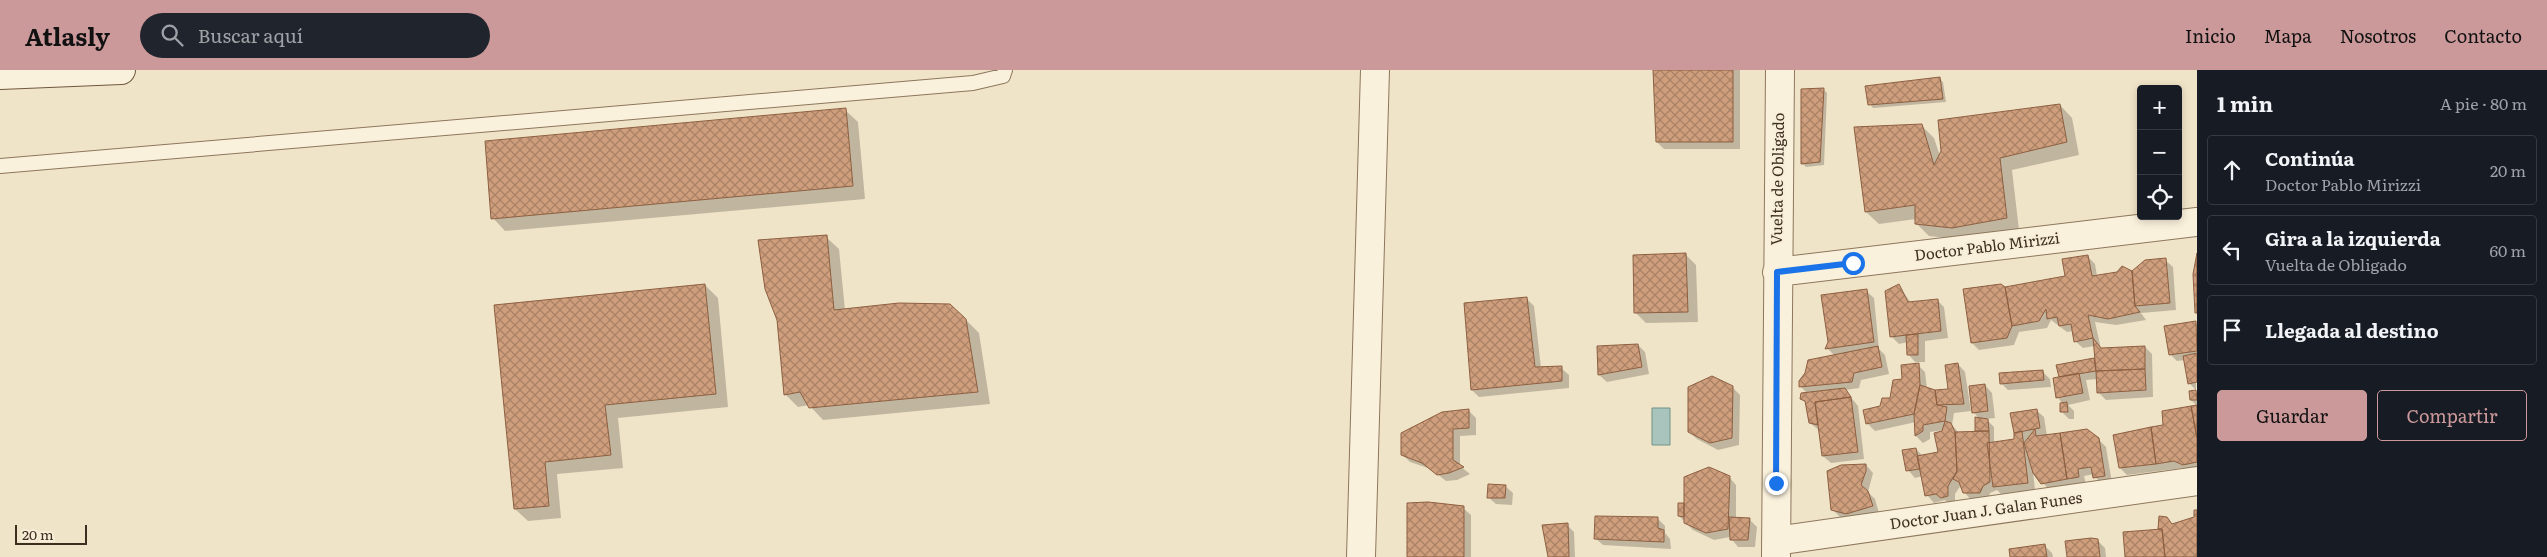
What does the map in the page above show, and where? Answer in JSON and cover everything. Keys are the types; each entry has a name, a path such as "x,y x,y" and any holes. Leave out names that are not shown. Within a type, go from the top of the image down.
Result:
{"street":[{"path":"0,74 122,70"},
{"path":"1361,557 1375,70"},
{"name":"Vuelta de Obligado","path":"1776,549 1780,70"},
{"name":"Doctor Pablo Mirizzi","path":"1777,272 2197,222"},
{"name":"Doctor Juan J. Galan Funes","path":"1776,549 2197,481"}],"lane":[{"path":"0,166 973,83 1003,76 1005,70"}],"water":[{"path":"1652,408 1670,408 1670,445 1652,445"}],"building":[{"path":"1653,70 1733,70 1733,142 1656,142"},
{"path":"1940,77 1943,99 1868,105 1865,86"},
{"path":"1824,88 1820,162 1801,164 1801,89"},
{"path":"2060,104 2067,142 2000,158 2007,218 1952,228 1915,224 1915,205 1865,212 1854,127 1922,124 1934,165 1941,151 1938,120"},
{"path":"846,108 853,186 491,219 485,141"},
{"path":"827,235 834,310 899,303 950,304 966,319 978,392 809,408 800,392 784,395 777,320 765,289 758,240"},
{"path":"1686,253 1688,312 1634,313 1633,255"},
{"path":"2197,253 2197,313 2195,313 2193,274"},
{"path":"2088,255 2092,276 2117,272 2122,266 2132,271 2135,306 2140,312 2108,319 2088,315 2093,338 2074,342 2071,324 2059,326 2057,317 2047,319 2046,309 2039,321 2012,326 2005,287 2065,276 2062,259"},
{"path":"2166,258 2170,303 2135,306 2132,271 2145,260"},
{"path":"705,284 716,394 605,405 611,455 545,462 549,506 514,509 494,305"},
{"path":"1899,284 1908,302 1938,299 1941,331 1890,337 1885,291"},
{"path":"2001,284 2005,287 2012,326 2007,338 1971,343 1963,289"},
{"path":"1867,289 1874,342 1825,349 1828,342 1821,295"},
{"path":"1527,297 1535,367 1562,366 1562,381 1471,390 1464,303"},
{"path":"2196,321 2197,351 2169,355 2164,326"},
{"path":"1918,334 1918,355 1907,355 1906,335"},
{"path":"2093,338 2101,348 2145,346 2145,369 2096,371"},
{"path":"1638,344 1642,367 1598,375 1597,346"},
{"path":"1878,346 1882,367 1854,373 1852,382 1799,387 1799,381 1805,373 1808,360"},
{"path":"2197,353 2197,382 2188,384 2183,356"},
{"path":"2094,358 2096,371 2059,377 2056,365"},
{"path":"1919,363 1920,385 1914,414 1866,424 1863,410 1880,406 1882,398 1890,398 1893,380 1902,379 1901,365"},
{"path":"1958,363 1964,404 1937,405 1935,390 1948,389 1945,365"},
{"path":"2145,369 2146,390 2097,393 2096,371"},
{"path":"2043,370 2044,380 2000,384 1999,373"},
{"path":"2079,373 2083,393 2056,398 2053,378"},
{"path":"1712,376 1733,386 1732,438 1710,443 1688,432 1688,387"},
{"path":"1985,384 1988,411 1972,413 1969,386"},
{"path":"1920,385 1935,390 1937,405 1947,407 1945,421 1923,425 1923,431 1915,436 1914,414"},
{"path":"1845,388 1851,397 1815,402 1818,425 1809,423 1805,401 1800,399 1801,393"},
{"path":"2196,390 2197,400 2190,400 2189,391"},
{"path":"1851,397 1858,452 1822,456 1815,402"},
{"path":"2067,402 2068,412 2060,412 2060,403"},
{"path":"2197,405 2197,438 2191,406"},
{"path":"2191,406 2197,438 2197,462 2183,465 2174,461 2156,464 2151,427 2163,425 2162,411"},
{"path":"1469,409 1469,428 1453,429 1453,460 1464,467 1437,475 1422,463 1401,455 1401,433 1442,412"},
{"path":"2037,409 2040,428 2014,433 2010,413"},
{"path":"1975,417 1988,419 1989,431 1975,431"},
{"path":"1945,421 1951,423 1955,432 1957,471 1948,486 1948,496 1941,498 1936,494 1925,496 1917,456 1938,452 1934,433 1942,431"},
{"path":"2151,427 2156,464 2119,468 2113,435"},
{"path":"2035,429 2036,436 2060,433 2067,479 2041,484 2033,473 2024,443"},
{"path":"2087,429 2099,438 2105,476 2093,478 2091,467 2078,469 2079,477 2067,479 2060,433"},
{"path":"1989,431 1990,482 1983,486 1980,493 1963,493 1959,482 1953,479 1957,471 1955,432"},
{"path":"2022,431 2028,483 1993,487 1987,443 2014,439 2014,433"},
{"path":"1916,448 1920,469 1906,471 1902,450"},
{"path":"1866,464 1866,471 1861,485 1868,491 1873,506 1846,514 1831,510 1827,471 1841,465"},
{"path":"1709,467 1730,476 1728,529 1706,533 1684,523 1684,477"},
{"path":"1488,484 1506,485 1505,498 1487,498"},
{"path":"1428,502 1464,506 1464,557 1407,557 1407,503"},
{"path":"1678,503 1684,503 1684,517 1678,516"},
{"path":"2194,510 2197,510 2197,557 2165,557 2162,529 2158,529 2159,516 2167,517 2172,524 2194,517"},
{"path":"1595,516 1658,517 1658,528 1664,530 1664,542 1594,539"},
{"path":"1729,517 1750,518 1748,540 1730,540"},
{"path":"1568,523 1569,557 1548,557 1542,525"},
{"path":"2162,529 2165,557 2125,557 2123,532"},
{"path":"2098,539 2100,557 2067,557 2065,541"},
{"path":"2045,544 2047,557 2010,557 2009,549"}],"route":[{"path":"1776,483 1777,272 1853,263"}]}
